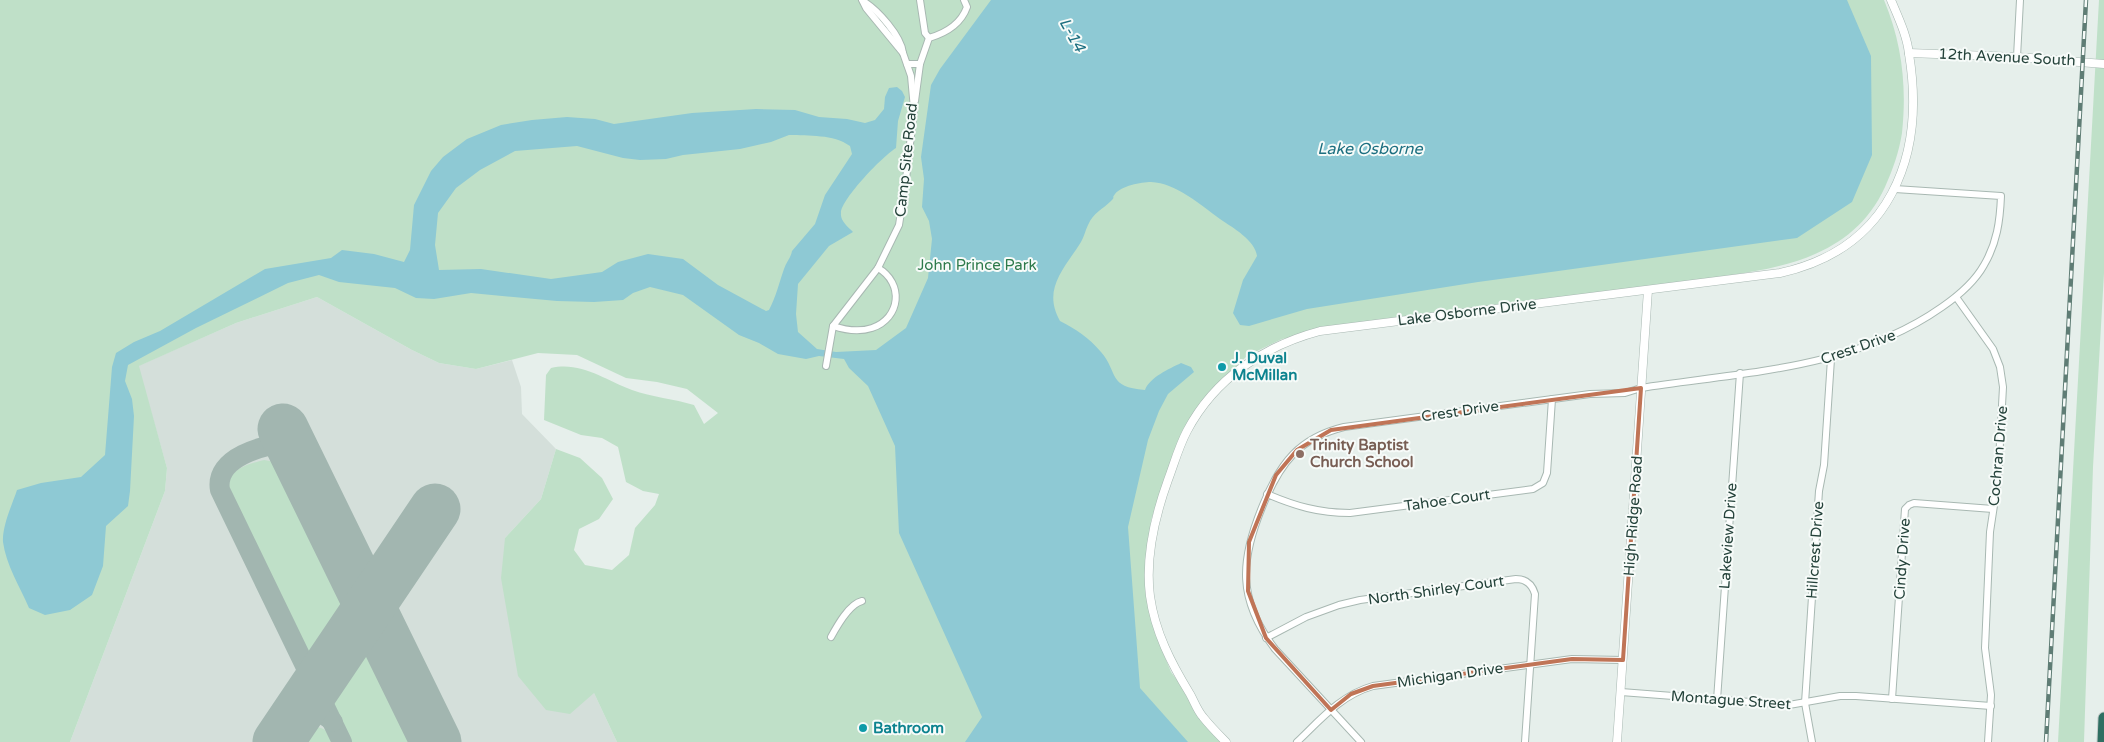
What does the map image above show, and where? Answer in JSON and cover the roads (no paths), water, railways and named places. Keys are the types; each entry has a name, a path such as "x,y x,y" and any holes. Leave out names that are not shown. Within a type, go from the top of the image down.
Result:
{"highway":[{"path":"2103,742 2104,718"}],"street":[{"name":"Camp Site Road","path":"826,366 829,340 833,326 878,268 899,225 914,109 911,76 902,45 874,10 862,0"},
{"path":"914,109 920,64 929,38 926,33 920,0"},
{"path":"929,38 945,32 958,22 967,7 964,0"},
{"name":"Lake Osborne Drive","path":"1226,742 1202,716 1169,659 1161,639 1150,597 1149,574 1150,552 1162,495 1182,442 1200,411 1213,394 1235,372 1261,354 1286,342 1320,331 1780,273 1816,263 1842,249 1866,229 1895,189 1904,166 1910,132 1912,87 1909,53 1901,24 1891,0"},
{"path":"2016,57 2020,0"},
{"name":"12th Avenue South","path":"1909,53 2016,57 2104,64"},
{"path":"907,64 920,64"},
{"path":"1895,189 2001,196 2000,220 1991,251 1975,278 1956,297"},
{"path":"833,326 855,330 870,329 881,324 890,316 897,300 896,289 891,279 878,268"},
{"name":"High Ridge Road","path":"1617,742 1648,290"},
{"name":"Crest Drive","path":"1361,742 1266,638 1252,607 1246,575 1249,542 1267,494 1276,476 1297,450 1313,438 1332,430 1590,394 1625,393 1641,388 1802,365 1856,351 1896,334 1934,313 1956,297"},
{"name":"Cochran Drive","path":"1956,297 1986,337 2002,374 2003,400 1998,479 1990,532 1984,648 1991,706 1988,742"},
{"name":"Hillcrest Drive","path":"1812,742 1805,703 1819,491 1824,465 1831,358"},
{"name":"Lakeview Drive","path":"1717,700 1740,373"},
{"name":"Tahoe Court","path":"1267,494 1308,509 1331,513 1350,513 1533,489 1543,483 1547,473 1552,399"},
{"name":"Cindy Drive","path":"1892,698 1906,508 1909,504 1914,503 1994,509"},
{"name":"North Shirley Court","path":"1266,638 1313,614 1346,603 1521,579 1531,584 1535,594 1525,742"},
{"path":"831,638 850,610 858,602 862,602"},
{"name":"Michigan Drive","path":"1297,742 1351,694 1373,686 1572,659 1623,660"},
{"name":"Montague Street","path":"1621,692 1784,704 1805,703 1840,696 1991,706"}],"water":[{"name":"Lake Osborne","path":"991,0 1847,0 1871,56 1872,155 1852,202 1797,238 1478,282 1307,309 1249,326 1240,325 1233,313 1243,280 1257,256 1248,240 1196,201 1170,186 1147,182 1132,185 1118,191 1090,221 1081,242 1057,280 1053,299 1060,321 1092,342 1101,352 1119,382 1125,386 1145,390 1155,377 1181,363 1191,367 1194,372 1168,394 1159,411 1148,440 1128,527 1140,688 1188,742 965,742 982,717 899,533 895,446 868,386 849,368 844,359 819,356 806,359 778,354 759,343 739,335 683,295 650,287 633,293 623,300 594,302 557,301 471,293 434,299 416,298 395,288 339,282 319,275 288,283 196,328 128,365 125,381 132,399 134,416 128,506 106,526 103,566 92,595 70,610 45,615 29,608 10,567 5,551 3,536 8,516 17,490 41,483 81,477 105,455 112,367 116,353 134,342 160,331 265,269 331,258 342,250 374,254 404,262 410,250 414,205 431,171 443,157 467,139 501,125 567,117 595,119 614,124 692,113 756,109 795,110 819,117 847,119 865,123 875,120 884,109 885,97 889,88 897,87 905,97 898,121 896,148 882,159 864,178 843,206 842,219 853,232 829,246 798,284 796,314 798,332 817,349 836,352 876,350 906,328 928,278 932,239 929,221 922,207 924,179 921,157 931,85 940,69","holes":["789,135 821,136 836,139 850,146 852,154 825,195 815,224 792,251 769,310 766,311 718,285 683,259 648,254 618,262 602,272 551,279 481,269 439,270 435,245 438,213 456,188 480,170 515,151 577,146 623,158 640,160 666,159 683,155 740,149 771,142"]}],"railway":[{"path":"2046,742 2086,0"}],"place":[{"name":"J. Duval McMillan","path":"1222,367"},
{"name":"Trinity Baptist Church School","path":"1300,454"},
{"name":"Bathroom","path":"863,728"}],"water label":[{"name":"L-14","path":"1072,35"}],"park label":[{"name":"John Prince Park","path":"977,265"}]}
